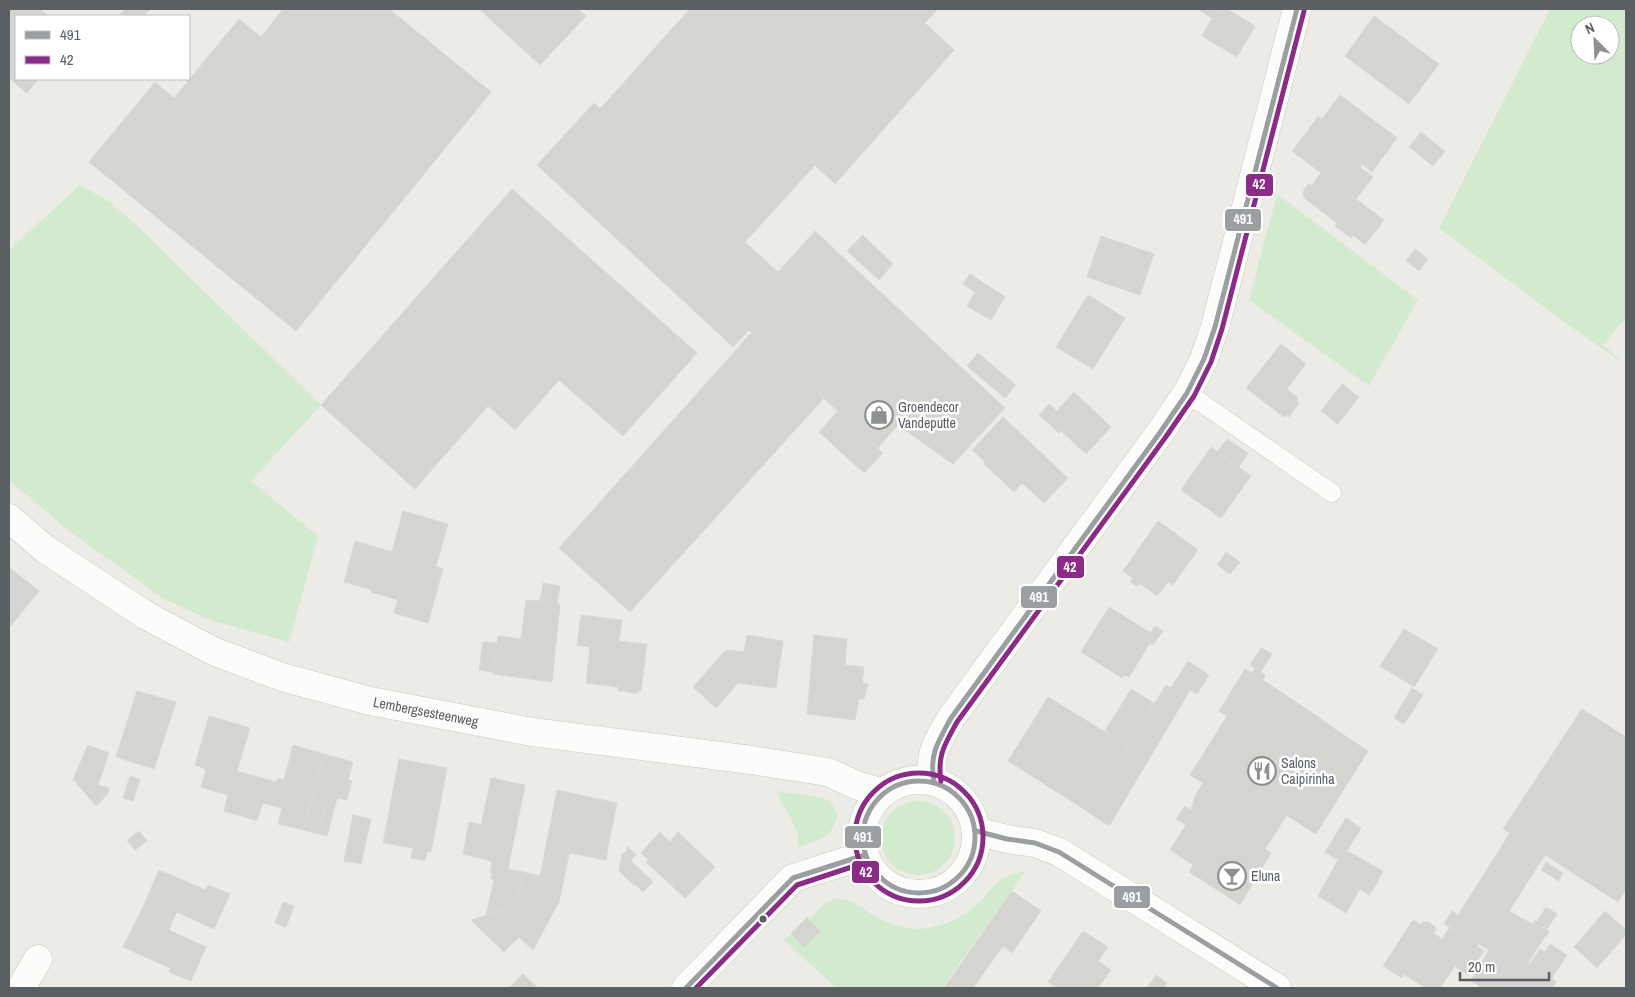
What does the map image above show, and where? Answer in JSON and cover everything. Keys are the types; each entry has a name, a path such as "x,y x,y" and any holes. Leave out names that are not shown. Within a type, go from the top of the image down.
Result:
{"street":[{"path":"934,782 932,761 934,753 938,740 951,718 1187,393 1204,359 1215,327 1297,9"},
{"name":"Lembergsesteenweg","path":"9,518 45,549 147,616 214,651 282,677 370,701 532,732 751,760 828,772 856,785 883,793"},
{"path":"916,780 934,782 950,788 962,800 972,815 976,831 974,850 967,866 955,880 940,890 921,894 903,891 886,884 873,871 865,855 862,832 868,810 883,793 898,784 916,780"},
{"path":"976,831 1006,839 1035,843 1059,852 1277,988"},
{"path":"686,988 794,878 865,855"},
{"path":"21,988 38,959"}],"lane":[{"path":"1187,393 1332,493"}],"green space":[{"path":"1550,9 1626,9 1626,318 1603,345 1626,365 1564,322 1439,228"},
{"path":"80,185 110,202 136,225 321,405 251,481 318,536 289,642 210,620 164,599 68,530 9,480 9,250"},
{"path":"1277,194 1418,300 1369,386 1249,300"},
{"path":"776,791 823,798 830,802 837,812 836,821 829,833 819,840 798,847 798,833"},
{"path":"911,801 925,801 939,807 949,817 955,831 955,845 949,859 939,869 925,875 911,875 897,869 887,859 881,845 881,831 887,817 897,807"},
{"path":"1025,872 942,988 836,988 784,940 807,917 810,919 826,903 840,899 854,903 887,922 918,929 938,926 951,922 968,912 1000,881 1015,873"}],"building":[{"path":"9,9 40,9 48,15 15,15 15,80 37,80 27,93 9,78"},
{"path":"125,9 150,9 145,15 120,15"},
{"path":"283,9 389,9 491,92 296,331 89,162 155,82 174,98 239,19 261,37"},
{"path":"479,9 577,9 586,16 540,65"},
{"path":"690,9 933,9 936,11 925,23 954,50 835,184 670,31"},
{"path":"1197,9 1227,9 1255,26 1237,57 1202,36 1212,18"},
{"path":"1374,16 1439,64 1409,104 1345,56"},
{"path":"670,31 815,165 745,242 778,272 815,231 1005,408 953,464 898,425 878,448 749,330 733,347 537,165 594,103 600,109"},
{"path":"1340,95 1397,138 1372,172 1362,164 1360,167 1309,129 1318,116 1322,119"},
{"path":"1309,129 1373,177 1356,199 1292,151"},
{"path":"1421,132 1445,151 1433,166 1409,147"},
{"path":"1321,173 1384,220 1365,245 1353,235 1351,238 1335,226 1337,223 1303,197 1303,192 1308,184 1312,185"},
{"path":"512,189 697,353 623,436 559,380 515,430 488,406 415,489 321,405"},
{"path":"863,235 893,264 879,280 847,251"},
{"path":"1101,236 1154,254 1140,295 1087,277"},
{"path":"1415,249 1428,259 1419,271 1406,261"},
{"path":"970,274 1005,297 991,320 967,306 975,292 963,284"},
{"path":"1088,295 1125,318 1093,369 1056,347"},
{"path":"752,332 824,398 630,612 559,548"},
{"path":"1281,344 1306,364 1287,389 1298,398 1296,401 1299,403 1289,417 1286,415 1284,417 1246,388"},
{"path":"978,353 1016,385 1005,398 967,366"},
{"path":"1342,384 1359,397 1338,424 1321,411"},
{"path":"1074,392 1111,427 1086,454 1061,431 1059,433 1047,422"},
{"path":"1049,404 1057,411 1047,422 1039,415"},
{"path":"838,411 883,453 864,473 819,432"},
{"path":"1003,417 1068,478 1044,503 1022,483 1014,492 972,450"},
{"path":"1227,439 1248,453 1239,467 1218,451"},
{"path":"1211,447 1251,476 1221,518 1181,490"},
{"path":"403,511 448,524 436,566 443,569 428,623 394,613 400,592 373,585 372,590 344,582 355,541 392,552"},
{"path":"1158,521 1198,550 1173,585 1168,582 1157,596 1141,584 1136,586 1130,582 1133,578 1123,571"},
{"path":"1226,552 1240,562 1230,574 1217,565"},
{"path":"9,567 39,591 9,628"},
{"path":"543,583 560,586 552,682 493,674 498,636 521,639 526,600 540,601"},
{"path":"373,585 400,592 398,600 371,592"},
{"path":"1109,607 1151,633 1146,640 1150,643 1129,677 1124,675 1122,678 1081,652"},
{"path":"581,615 622,620 619,641 647,644 641,691 638,690 638,693 618,691 618,687 586,683 590,647 577,645"},
{"path":"1155,626 1163,631 1153,645 1146,640"},
{"path":"1404,629 1438,649 1414,687 1380,666"},
{"path":"747,635 783,641 776,688 738,683 716,708 693,687 726,650 744,652"},
{"path":"814,635 847,639 845,665 864,667 862,683 868,684 864,699 859,699 855,720 807,714"},
{"path":"483,642 497,643 493,672 479,670"},
{"path":"1261,648 1272,654 1261,672 1265,675 1263,680 1308,710 1202,880 1189,872 1193,865 1170,850 1186,825 1176,819 1185,806 1191,810 1196,794 1203,783 1190,775 1227,716 1219,711 1245,669 1252,673 1255,668 1250,665"},
{"path":"1188,661 1209,675 1197,694 1190,690 1110,825 1104,823 1087,811 1166,685 1171,688"},
{"path":"1412,688 1423,695 1404,724 1394,718"},
{"path":"1131,689 1154,703 1128,746 1105,731"},
{"path":"137,691 176,702 154,769 116,757"},
{"path":"1048,697 1128,746 1087,811 1008,761"},
{"path":"1582,709 1626,737 1626,889 1618,902 1545,855 1509,911 1511,912 1489,950 1444,924 1452,911 1458,915 1510,833 1503,829"},
{"path":"1308,710 1338,731 1281,824 1249,805"},
{"path":"209,716 250,728 237,771 254,776 242,816 224,811 228,795 201,787 206,769 195,765"},
{"path":"1338,731 1368,751 1316,834 1286,815"},
{"path":"88,745 109,753 98,785 109,788 107,795 96,806 73,779"},
{"path":"293,745 324,754 304,830 278,824 282,808 263,803 257,821 242,816 254,776 276,782 278,778 284,780"},
{"path":"324,754 353,762 348,780 352,781 347,800 337,798 334,809 325,807 318,834 304,830"},
{"path":"399,759 447,768 431,852 427,851 425,861 411,858 413,848 383,843"},
{"path":"130,776 140,779 133,801 123,798"},
{"path":"491,778 525,785 508,869 523,872 517,905 486,915 494,880 491,879 492,873 490,873 492,861 463,854 469,822 481,825"},
{"path":"557,790 617,803 608,847 572,840 559,902 533,950 493,913 517,905 523,872 540,876"},
{"path":"1249,805 1281,824 1265,849 1271,853 1240,905 1202,880"},
{"path":"325,807 334,809 327,836 318,834"},
{"path":"353,815 371,819 361,864 344,861"},
{"path":"1346,818 1361,828 1347,851 1383,871 1379,881 1369,895 1360,889 1346,913 1318,896 1338,860 1325,852"},
{"path":"139,831 147,841 135,850 127,840"},
{"path":"660,832 670,842 674,837 696,858 700,853 715,867 685,898 646,862 648,860 641,853"},
{"path":"678,832 700,853 696,858 674,837"},
{"path":"572,840 608,847 606,860 569,853"},
{"path":"627,846 636,855 631,861 653,882 643,892 619,871 622,854 626,852"},
{"path":"1546,862 1563,873 1559,881 1541,870"},
{"path":"159,870 206,890 208,885 230,894 214,929 177,912 172,922 143,907"},
{"path":"1012,891 1041,911 1012,953 1003,946 973,988 944,988"},
{"path":"283,902 294,906 286,927 275,923"},
{"path":"143,907 172,922 169,930 206,947 191,981 169,972 170,968 123,947"},
{"path":"1546,907 1557,914 1547,929 1542,927 1549,932 1528,963 1530,964 1540,949 1545,952 1550,944 1567,955 1552,978 1556,981 1553,988 1493,988 1535,920 1537,922"},
{"path":"1605,911 1626,930 1626,935 1597,968 1574,947"},
{"path":"1511,912 1532,924 1493,988 1483,988 1471,981"},
{"path":"493,913 519,937 504,952 471,920"},
{"path":"807,918 821,931 804,947 791,934"},
{"path":"1413,920 1421,925 1423,922 1428,922 1435,926 1436,930 1433,933 1442,939 1450,927 1478,944 1477,946 1484,951 1468,975 1455,966 1440,988 1426,988 1404,974 1402,978 1383,966"},
{"path":"1083,931 1108,947 1098,961 1111,970 1098,988 1057,988 1048,982"},
{"path":"523,974 538,988 509,988"},
{"path":"1156,975 1167,983 1164,988 1147,988"}],"transit line":[{"name":"491","path":"934,782 933,764 936,748 951,718 1159,434 1187,393 1204,359 1215,327 1297,9"},
{"name":"42","path":"941,781 941,757 957,722 1165,438 1194,396 1211,362 1222,329 1304,11"},
{"name":"42","path":"919,773 943,778 955,784 964,792 972,801 978,813 983,837 978,861 972,873 964,882 955,890 943,896 919,901 895,896 883,890 874,882 866,873 860,861 855,837 860,813 866,801 874,792 883,784 895,778 919,773"},
{"name":"491","path":"919,781 941,785 959,797 971,815 975,837 971,859 959,877 941,889 919,893 897,889 879,877 867,859 863,837 867,815 879,797 897,785 919,781"},
{"name":"491","path":"976,831 1007,839 1035,843 1059,852 1277,988"},
{"name":"491","path":"686,988 793,878 865,855"},
{"name":"42","path":"696,988 797,885 867,862"}],"place":[{"name":"Groendecor Vandeputte","path":"879,415"},
{"name":"Salons Caipirinha","path":"1262,771"},
{"name":"Eluna","path":"1232,876"}]}
